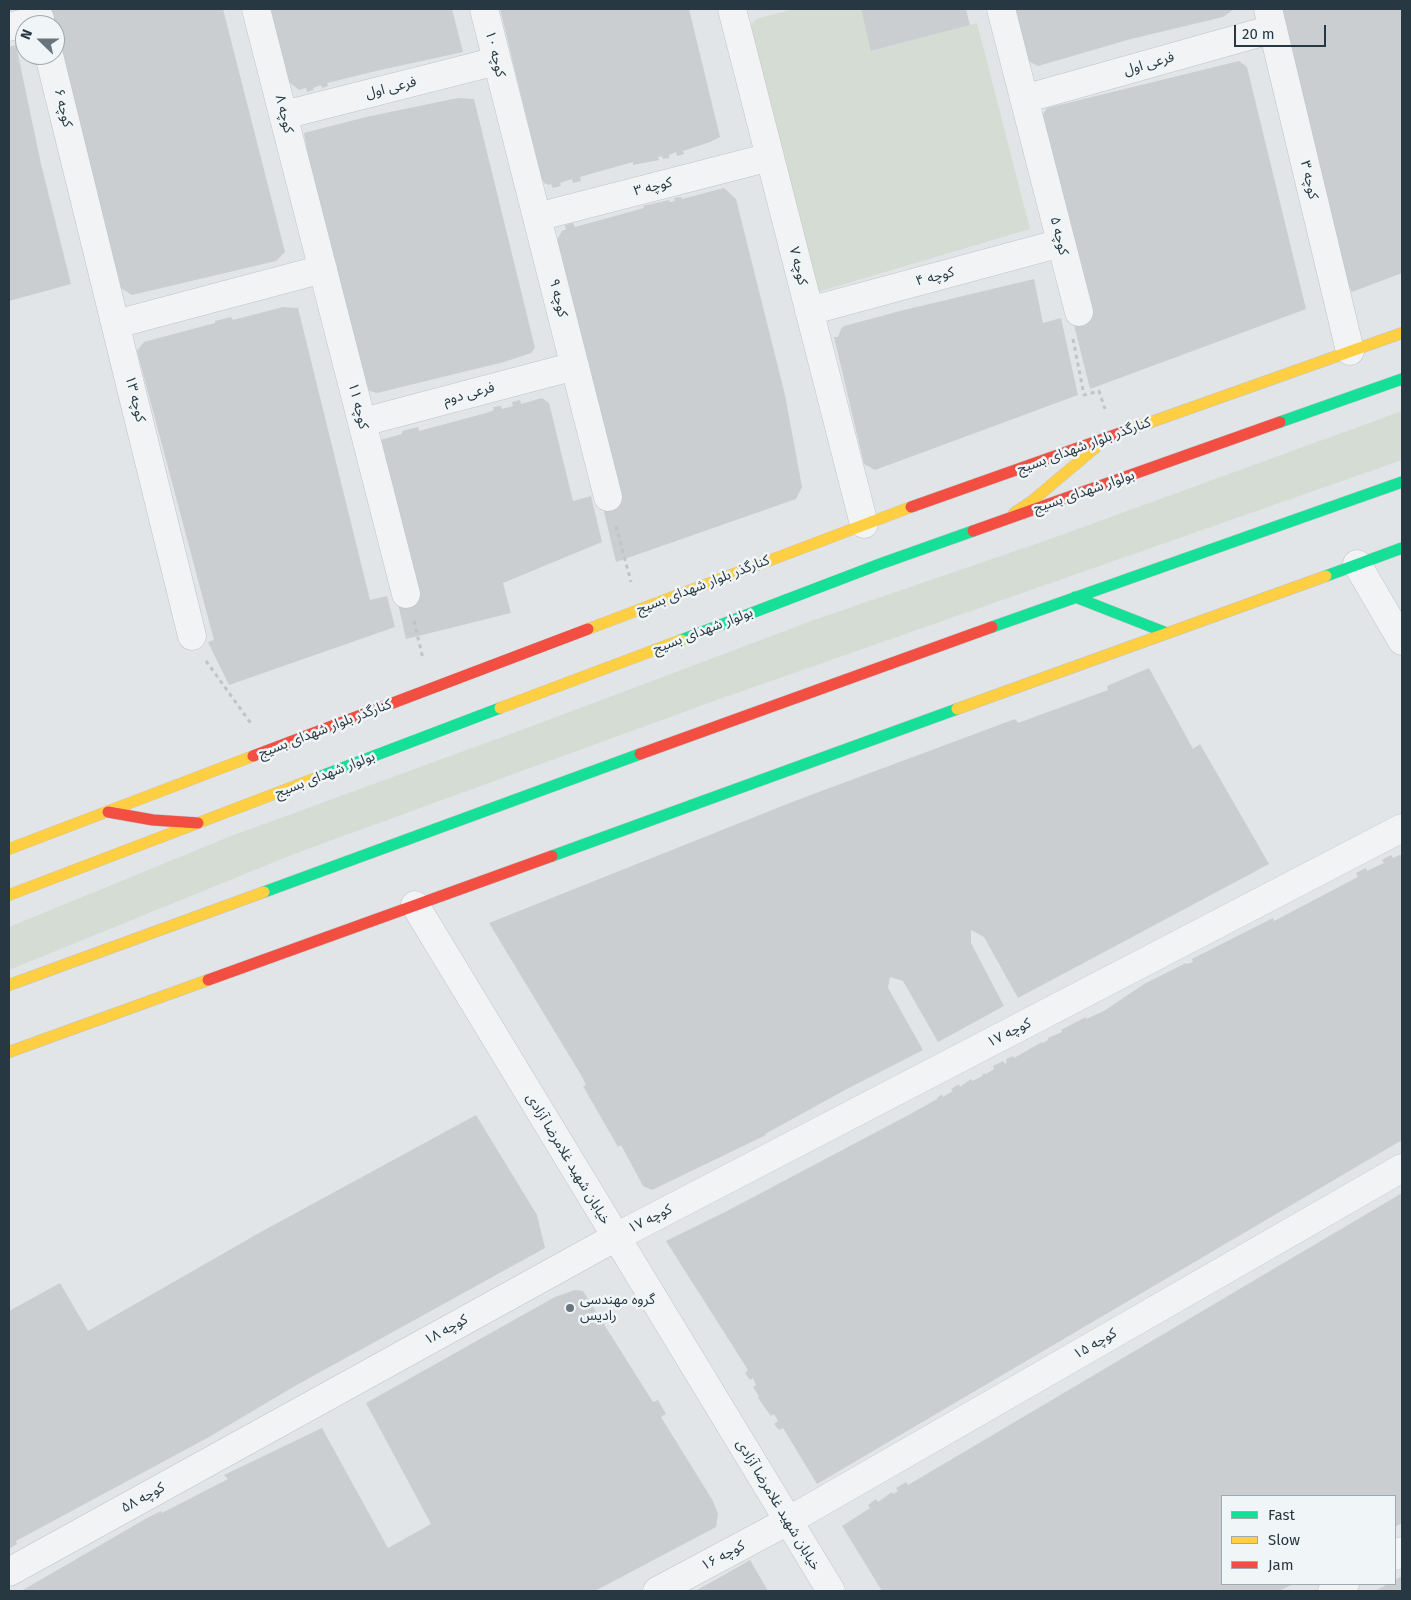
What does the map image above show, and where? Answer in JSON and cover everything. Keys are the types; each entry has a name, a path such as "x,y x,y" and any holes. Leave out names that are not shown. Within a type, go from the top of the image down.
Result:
{"street":[{"name":"کوچه ۸","path":"256,9 311,219"},
{"name":"کوچه ۱۰","path":"484,9 507,100"},
{"name":"کوچه ۷","path":"732,9 864,524"},
{"name":"کوچه ۵","path":"1001,9 1078,312"},
{"name":"فرعی اول","path":"1024,99 1271,19"},
{"name":"کوچه ۳","path":"1271,19 1350,351"},
{"name":"فرعی اول","path":"284,115 497,61"},
{"name":"کوچه ۶","path":"52,65 76,162"},
{"name":"کوچه ۹","path":"507,100 608,497"},
{"name":"کوچه ۳","path":"537,217 770,157"},
{"name":"کوچه ۱۳","path":"76,162 192,636"},
{"name":"کوچه ۱۱","path":"311,219 406,594"},
{"name":"کوچه ۴","path":"809,311 1061,242"},
{"path":"116,324 323,269"},
{"name":"کنارگذر بلوار شهدای بسیج","path":"9,849 864,524 1402,333"},
{"name":"فرعی دوم","path":"363,422 575,366"},
{"name":"بولوار شهدای بسیج","path":"9,895 870,568 1402,379"},
{"path":"1001,521 1032,501 1111,436"},
{"path":"9,985 912,655 1402,482"},
{"path":"9,1052 1402,548"},
{"path":"1356,564 1402,641"},
{"path":"1075,597 1167,633"},
{"path":"107,812 153,820 198,823"},
{"name":"کوچه ۱۷","path":"616,1237 1402,828"},
{"name":"خیابان شهید غلامرضا آزادی","path":"414,905 831,1591"},
{"name":"کوچه ۱۵","path":"788,1521 1402,1168"},
{"name":"کوچه ۱۸","path":"277,1424 616,1237"},
{"name":"کوچه ۵۸","path":"9,1572 277,1424"},
{"name":"کوچه ۱۶","path":"657,1591 788,1521"},
{"path":"1332,1591 1343,1585"}],"path":[{"path":"1078,312 1068,314 1084,395 1099,391 1111,436"},
{"path":"608,497 638,610"},
{"path":"406,594 431,688"},
{"path":"192,636 205,659 270,750"}],"shaded area":[{"path":"794,9 861,9 872,51 977,23 1030,229 811,294 747,30 756,19"},
{"path":"1402,411 1402,460 714,701 294,854 9,970 9,927 231,836 535,725 811,621 1053,538"}],"building":[{"path":"50,9 223,9 285,252 276,261 132,295 121,288 64,65 65,15 52,15"},
{"path":"268,9 452,9 463,52 327,83 328,86 322,88 321,85 307,92 306,88 299,90 289,82 285,83"},
{"path":"500,9 689,9 720,137 683,151 684,154 677,156 676,152 669,155 669,158 663,159 662,156 658,157 659,160 633,165 633,162 580,177 581,181 573,183 572,179 560,183 561,186 553,188 551,184 544,183"},
{"path":"861,9 966,9 970,25 871,51"},
{"path":"1013,9 1233,10 1223,17 1131,39 1038,66 1022,58"},
{"path":"1279,9 1402,9 1402,273 1352,292 1345,279"},
{"path":"15,45 15,65 20,65 41,164 71,284 9,301 9,47"},
{"path":"1239,61 1247,67 1306,309 1090,389 1073,321 1040,119 1047,108"},
{"path":"458,98 474,99 535,348 531,353 504,362 377,393 370,391 365,388 314,190 304,133 366,117"},
{"path":"724,188 736,199 785,395 802,487 796,499 616,562 600,495 557,258 561,257 559,246 554,247 553,241 557,240 562,231 566,229 565,225 573,223 575,227 644,208 643,206 669,200 670,202 675,201 674,198 681,197 682,199"},
{"path":"1034,279 1043,323 1061,318 1078,395 875,470 864,464 834,337 838,337 841,329 844,326 900,311"},
{"path":"283,307 298,308 370,600 387,596 395,627 229,685 208,642 214,640 137,351 144,342 215,323 215,321 231,317 233,320"},
{"path":"542,398 549,403 573,501 591,496 602,542 503,583 511,613 406,639 396,595 380,440 402,434 402,431 418,427 419,431 486,413 494,410 493,407 501,406 502,409 513,406 512,402 520,400 521,404"},
{"path":"1149,668 1193,749 1200,744 1269,864 1018,998 984,937 971,930 971,943 1004,1006 938,1042 903,981 890,977 888,988 923,1050 847,1089 766,1135 652,1190 643,1186 621,1145 618,1147 583,1086 586,1085 581,1075 489,923 792,802 1015,719 1018,723 1108,690 1107,686"},
{"path":"1402,854 1402,1140 817,1484 783,1428 779,1430 774,1424 778,1421 774,1414 771,1416 758,1398 759,1396 753,1387 756,1385 753,1378 750,1380 745,1373 748,1370 666,1241 727,1211 916,1111 942,1094 943,1097 953,1091 951,1089 959,1084 960,1087 971,1079 972,1081 981,1077 984,1073 986,1074 994,1069 993,1066 1003,1061 1005,1064 1007,1062 1006,1059 1013,1056 1014,1058 1043,1043 1048,1038 1062,1032 1061,1030 1086,1017 1086,1019 1104,1011 1144,984 1186,963 1193,962 1192,959 1273,918 1274,921 1358,877 1356,873 1366,868 1367,871 1384,863 1382,860 1391,855 1393,858"},
{"path":"476,1115 537,1215 545,1248 295,1386 209,1437 16,1541 17,1544 9,1549 9,1311 60,1283 88,1331 259,1233"},
{"path":"1402,1193 1402,1523 1396,1526 1396,1495 1221,1495 1221,1585 1291,1585 1279,1591 882,1591 842,1526 870,1508 868,1505 876,1499 878,1502 892,1492 893,1494 898,1491 896,1488 906,1482 908,1485"},
{"path":"575,1290 583,1291 653,1402 658,1400 666,1414 661,1417 713,1501 718,1514 716,1527 595,1591 23,1590 147,1518 161,1511 162,1513 228,1479 224,1475 322,1428 388,1548 431,1524 366,1403 555,1297"},
{"path":"750,1560 768,1591 695,1591 724,1575"},
{"path":"1402,1576 1402,1591 1375,1591 1386,1585 1396,1585 1396,1579"}],"traffic: fast":[{"path":"1280,422 1402,379"},
{"path":"992,627 1402,482"},
{"path":"681,640 880,564 973,531"},
{"path":"1326,576 1402,548"},
{"path":"1075,597 1167,633"},
{"path":"316,778 500,708"},
{"path":"552,856 957,709"},
{"path":"264,892 640,754"}],"traffic: slow":[{"path":"1123,432 1402,333"},
{"path":"1014,513 1032,501 1095,448"},
{"path":"588,629 911,507"},
{"path":"957,709 1326,576"},
{"path":"500,708 681,640"},
{"path":"9,849 253,756"},
{"path":"9,895 316,778"},
{"path":"9,985 264,892"},
{"path":"9,1052 208,980"}],"traffic: jam":[{"path":"973,531 1280,422"},
{"path":"911,507 1123,432"},
{"path":"640,754 992,627"},
{"path":"253,756 588,629"},
{"path":"108,812 153,820 198,823"},
{"path":"208,980 552,856"}],"place":[{"name":"گروه مهندسی رادیس","path":"570,1308"}]}
